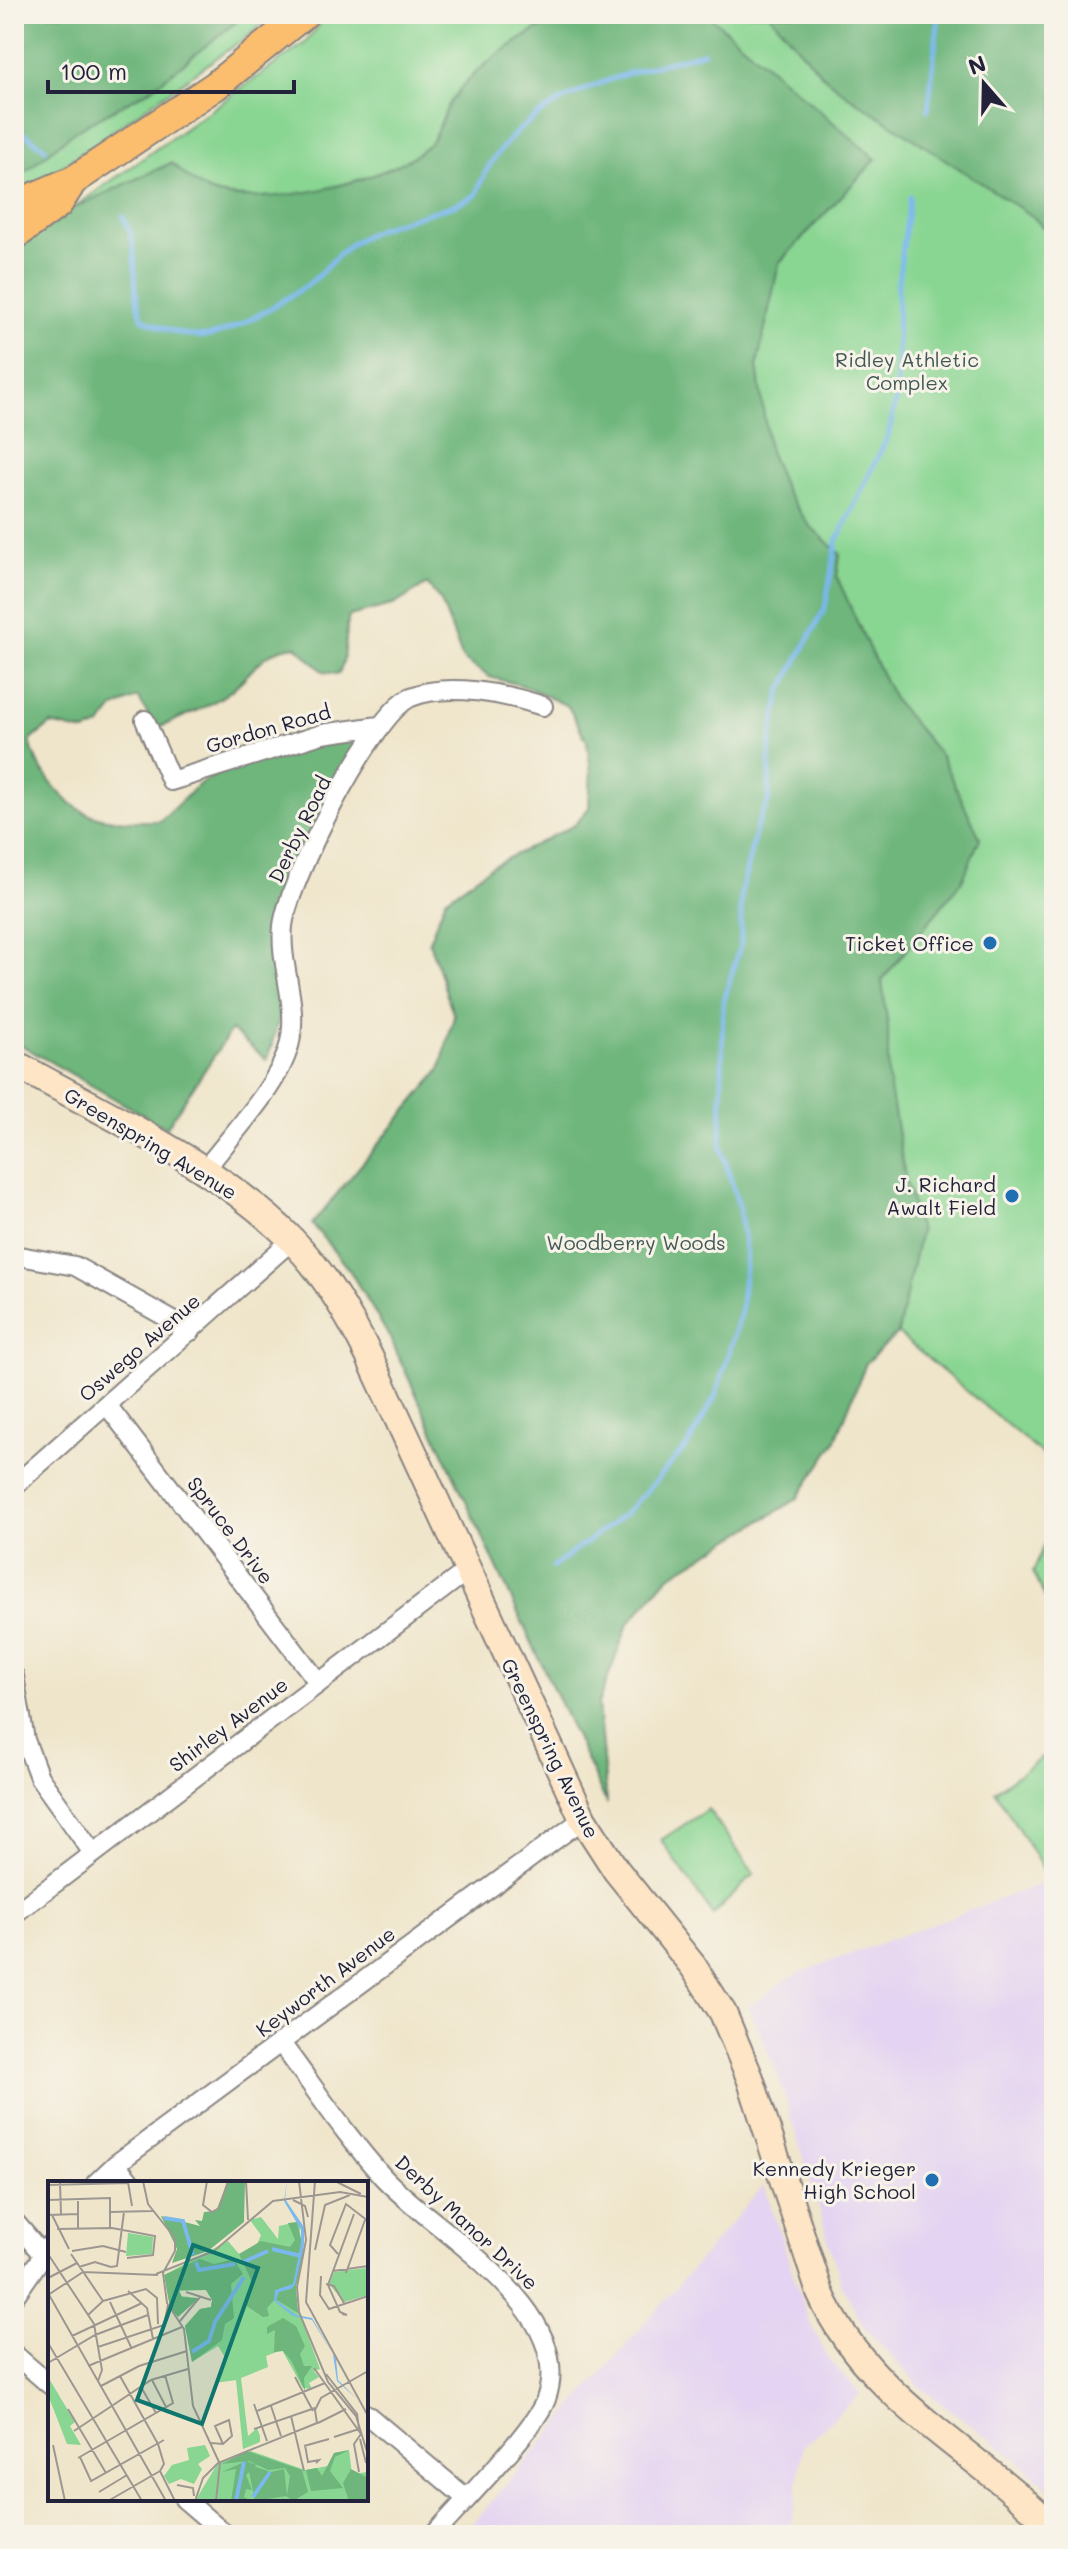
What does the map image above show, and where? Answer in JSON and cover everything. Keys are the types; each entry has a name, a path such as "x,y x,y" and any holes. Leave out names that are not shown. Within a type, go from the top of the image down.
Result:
{"main road":[{"path":"14,211 34,197 74,180 215,86 304,14"},
{"path":"14,236 58,204 74,180"},
{"name":"Greenspring Avenue","path":"14,1063 235,1191 292,1240 324,1279 352,1323 583,1819 616,1870 693,1966 723,2013 750,2078 820,2293 849,2345 904,2405 1001,2479 1054,2529"}],"street":[{"path":"379,726 403,703 425,693 490,695 543,706"},
{"name":"Gordon Road","path":"145,720 171,781 322,734 379,726"},
{"name":"Derby Road","path":"204,1171 269,1084 289,1048 293,1008 283,939 287,905 306,859 379,726"},
{"name":"Oswego Avenue","path":"14,1486 292,1240"},
{"path":"14,1255 75,1266 191,1331"},
{"name":"Spruce Drive","path":"107,1405 319,1683"},
{"name":"Shirley Avenue","path":"14,1914 468,1570"},
{"path":"14,1676 25,1740 35,1768 93,1853"},
{"name":"Keyworth Avenue","path":"98,2181 116,2164 583,1819"},
{"name":"Derby Manor Drive","path":"280,2042 384,2177 521,2301 547,2353 549,2384 539,2413 466,2498"},
{"path":"116,2164 129,2181"},
{"path":"14,2221 47,2250 14,2297"},
{"path":"14,2354 48,2383"},
{"path":"368,2416 466,2498 434,2535"},
{"path":"186,2501 226,2535"}],"shaded area":[{"name":"Kennedy Krieger High School","path":"1054,1879 1054,2494 1018,2460 920,2387 865,2328 842,2285 778,2075 748,2007 787,1979 810,1969"},
{"path":"764,2185 808,2319 828,2358 860,2394 803,2446 791,2535 463,2535"}],"green space":[{"path":"14,14 272,14 255,31 14,200"},
{"path":"14,14 246,14 150,90 76,130 14,181"},
{"name":"Woodberry Woods","path":"328,14 1054,14 1054,1464 897,1333 866,1363 835,1442 797,1499 668,1577 628,1624 598,1704 607,1804 390,1338 350,1271 312,1224 440,1070 454,1016 429,941 446,899 492,866 575,825 589,808 591,771 587,741 568,706 525,686 490,677 463,659 441,601 427,584 395,604 349,616 343,661 338,674 324,672 296,646 275,651 222,697 156,729 138,697 114,708 100,726 85,732 51,724 30,741 37,761 50,782 67,800 94,817 160,821 202,782 335,789 276,901 269,934 273,975 282,1008 267,1060 231,1030 166,1128 14,1041 14,250 305,43"},
{"name":"Woodberry Woods","path":"565,14 707,14 876,159 779,263 757,366 769,451 786,492 809,525 840,554 837,577 871,653 895,701 941,756 980,838 962,881 882,980 888,1028 888,1077 906,1182 920,1231 898,1333 866,1363 835,1442 797,1499 668,1577 628,1624 598,1704 607,1804 390,1338 350,1271 312,1224 440,1070 454,1016 429,941 446,899 492,866 575,825 589,808 591,771 587,741 568,706 525,686 490,677 463,659 441,601 427,584 395,604 349,616 343,661 338,674 324,672 296,646 275,651 222,697 156,729 138,697 114,708 100,726 85,732 51,724 30,741 37,762 50,782 67,800 86,813 132,821 160,821 202,782 233,766 356,732 365,734 276,901 269,934 273,975 282,1008 267,1060 231,1030 166,1128 14,1041 14,250 60,214 171,163 206,190 233,196 260,197 324,189 384,171 427,146 450,103 473,76 517,42"},
{"path":"769,14 1054,14 1054,238 1033,217 847,95 823,76"},
{"path":"1054,1523 1054,1616 1033,1572"},
{"path":"1054,1749 1054,1879 1050,1880 995,1791"},
{"path":"708,1809 754,1874 713,1915 661,1840"}],"waterway":[{"path":"928,110 939,14"},
{"path":"123,217 132,242 136,293 143,319 187,335 214,335 248,320 306,286 349,246 370,233 476,195 491,163 512,136 569,97 637,71 704,52"},
{"path":"14,126 46,149"},
{"path":"553,1567 626,1513 688,1445 716,1395 740,1316 746,1256 739,1207 721,1147 723,1004 741,942 741,893 757,826 769,800 770,746 780,693 825,608 837,541 888,436 897,396 898,282 910,197"}],"place":[{"name":"Ticket Office","path":"990,943"},
{"name":"J. Richard Awalt Field","path":"1012,1196"},
{"name":"Kennedy Krieger High School","path":"932,2180"}],"park label":[{"name":"Ridley Athletic Complex","path":"907,370"}]}
